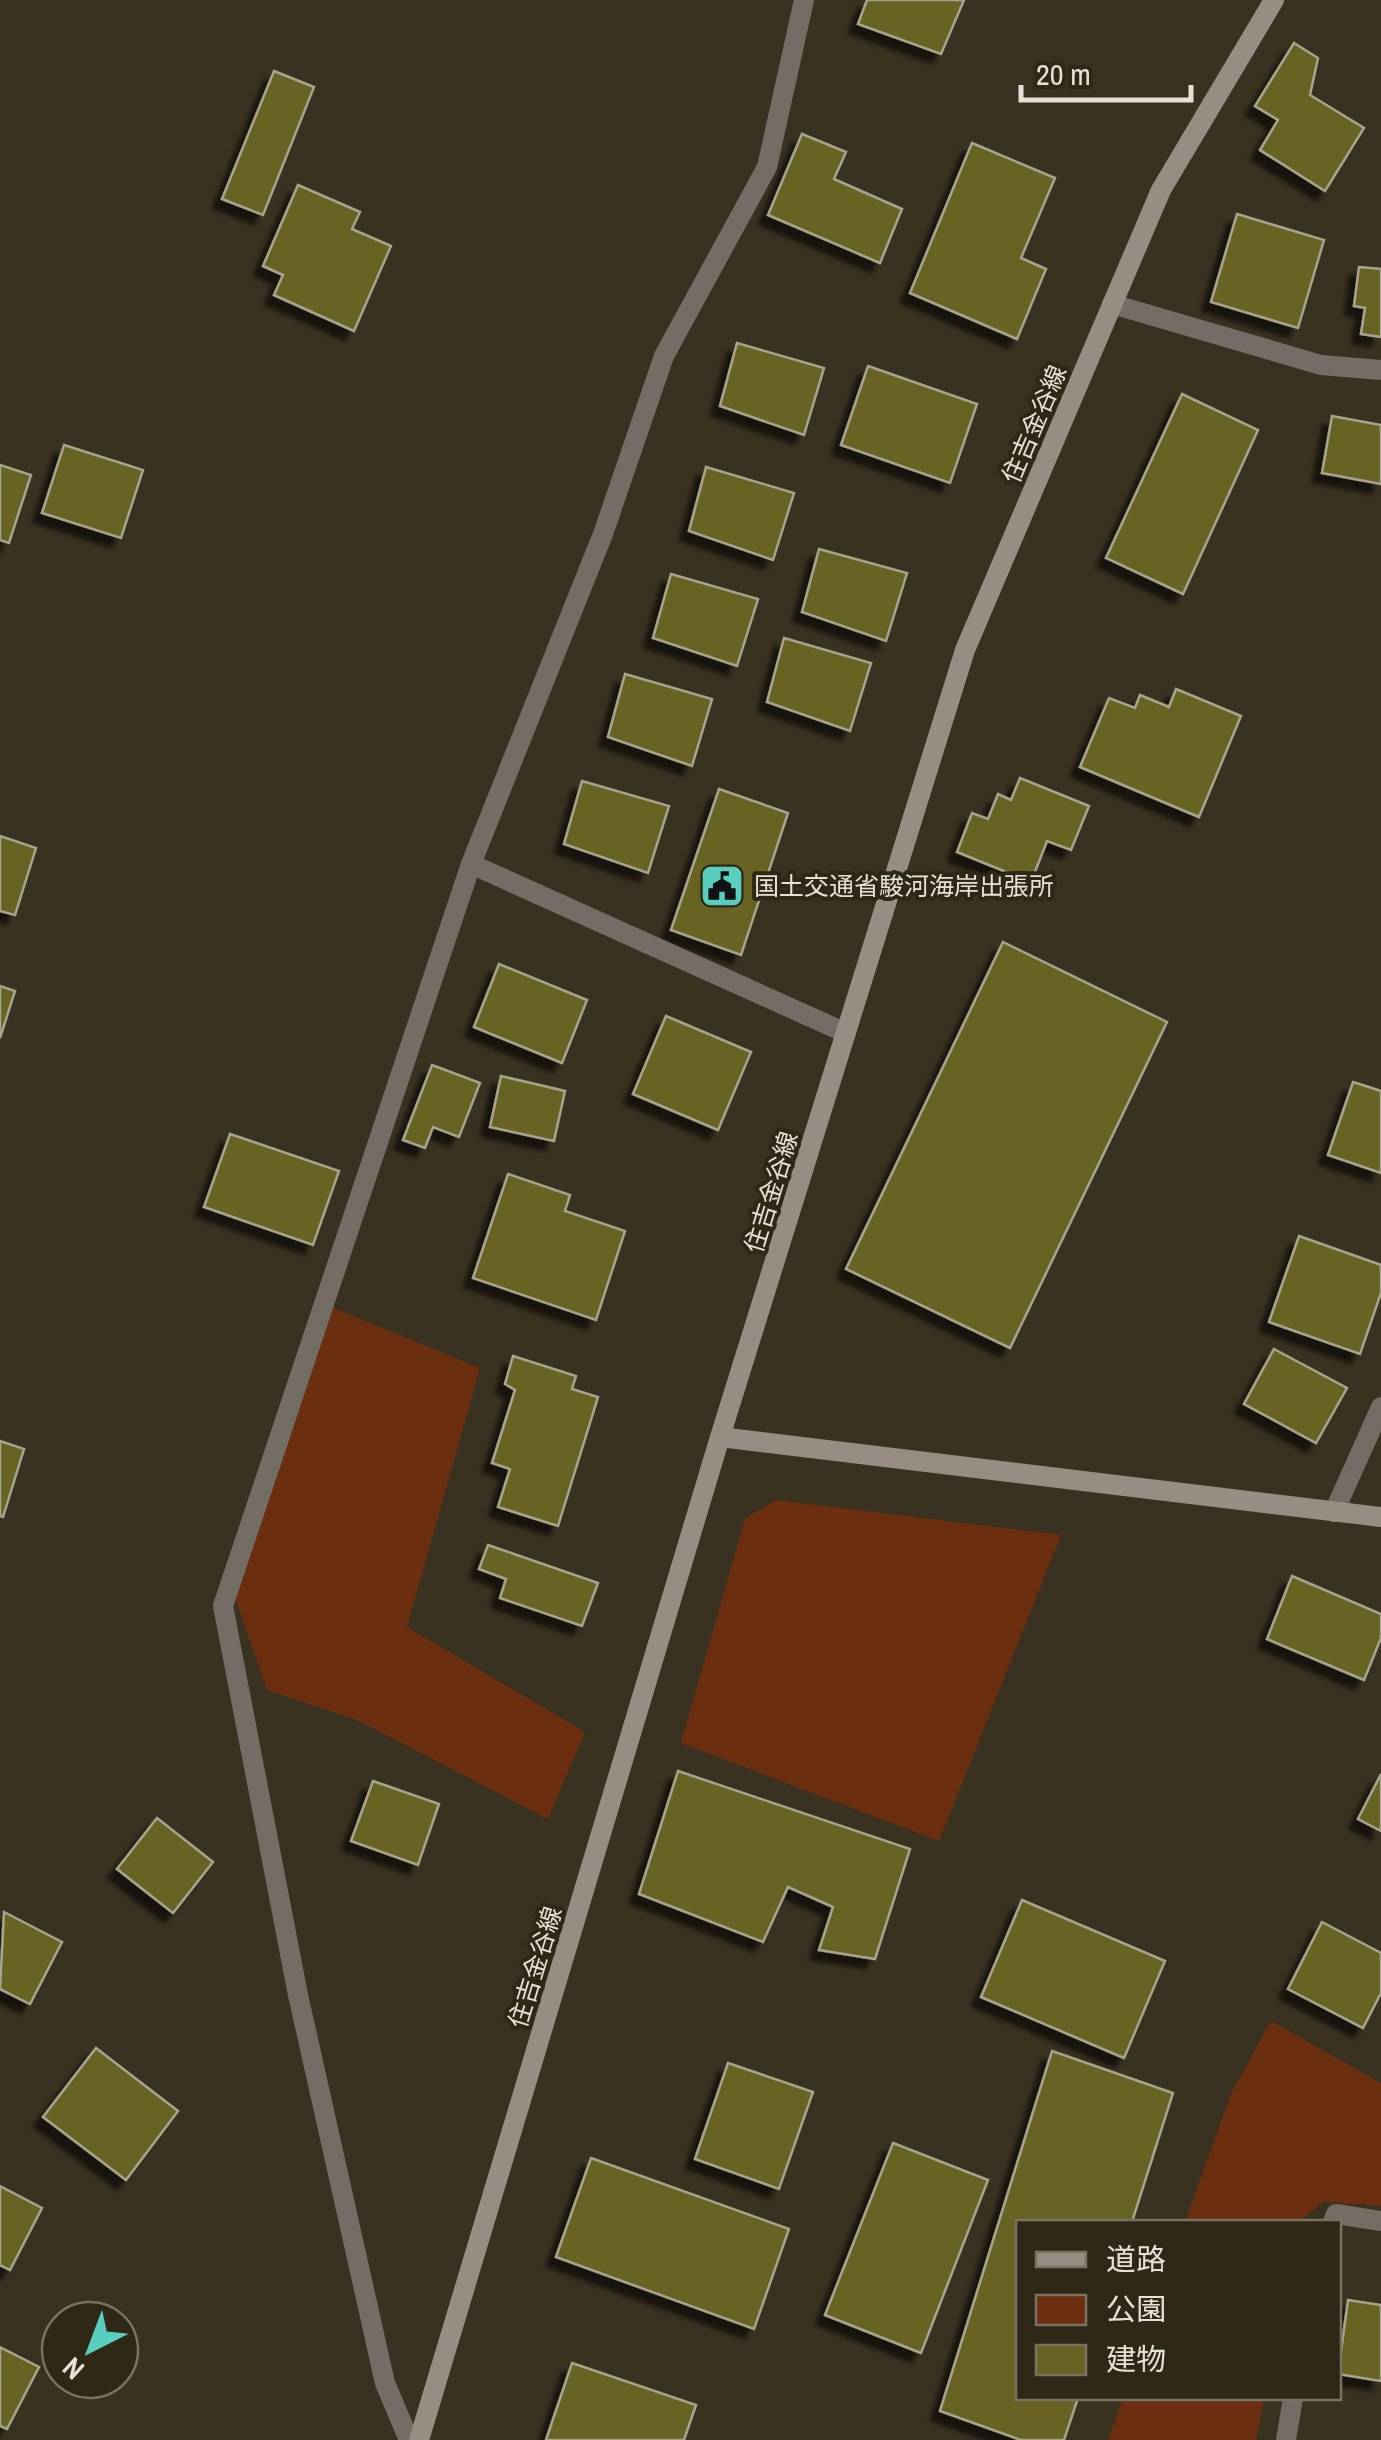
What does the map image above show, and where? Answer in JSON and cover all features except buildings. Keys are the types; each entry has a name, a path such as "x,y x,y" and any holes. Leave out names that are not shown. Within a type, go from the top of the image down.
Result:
{"main road":[{"name":"住吉金谷線","path":"419,2440 720,1437 966,650 1161,190 1274,0"},
{"path":"720,1437 1381,1517"}],"street":[{"path":"410,2440 384,2384 302,2015 223,1606 471,864 603,534 664,356 767,167 804,0"},
{"path":"1112,304 1321,365 1381,370"},
{"path":"471,864 846,1033"},
{"path":"1334,1512 1381,1407"},
{"path":"1334,2220 1336,2214 1381,2222"},
{"path":"1286,2440 1293,2400"}],"green space":[{"path":"324,1304 480,1368 407,1627 585,1732 548,1819 357,1720 267,1690 231,1585"},
{"path":"776,1500 1061,1535 939,1841 681,1743 745,1519"},
{"path":"1271,2021 1381,2083 1381,2206 1323,2202 1300,2220 1186,2220 1231,2094"},
{"path":"1122,2400 1264,2400 1256,2440 1108,2440"}],"place":[{"name":"国土交通省駿河海岸出張所","path":"722,886"}]}
